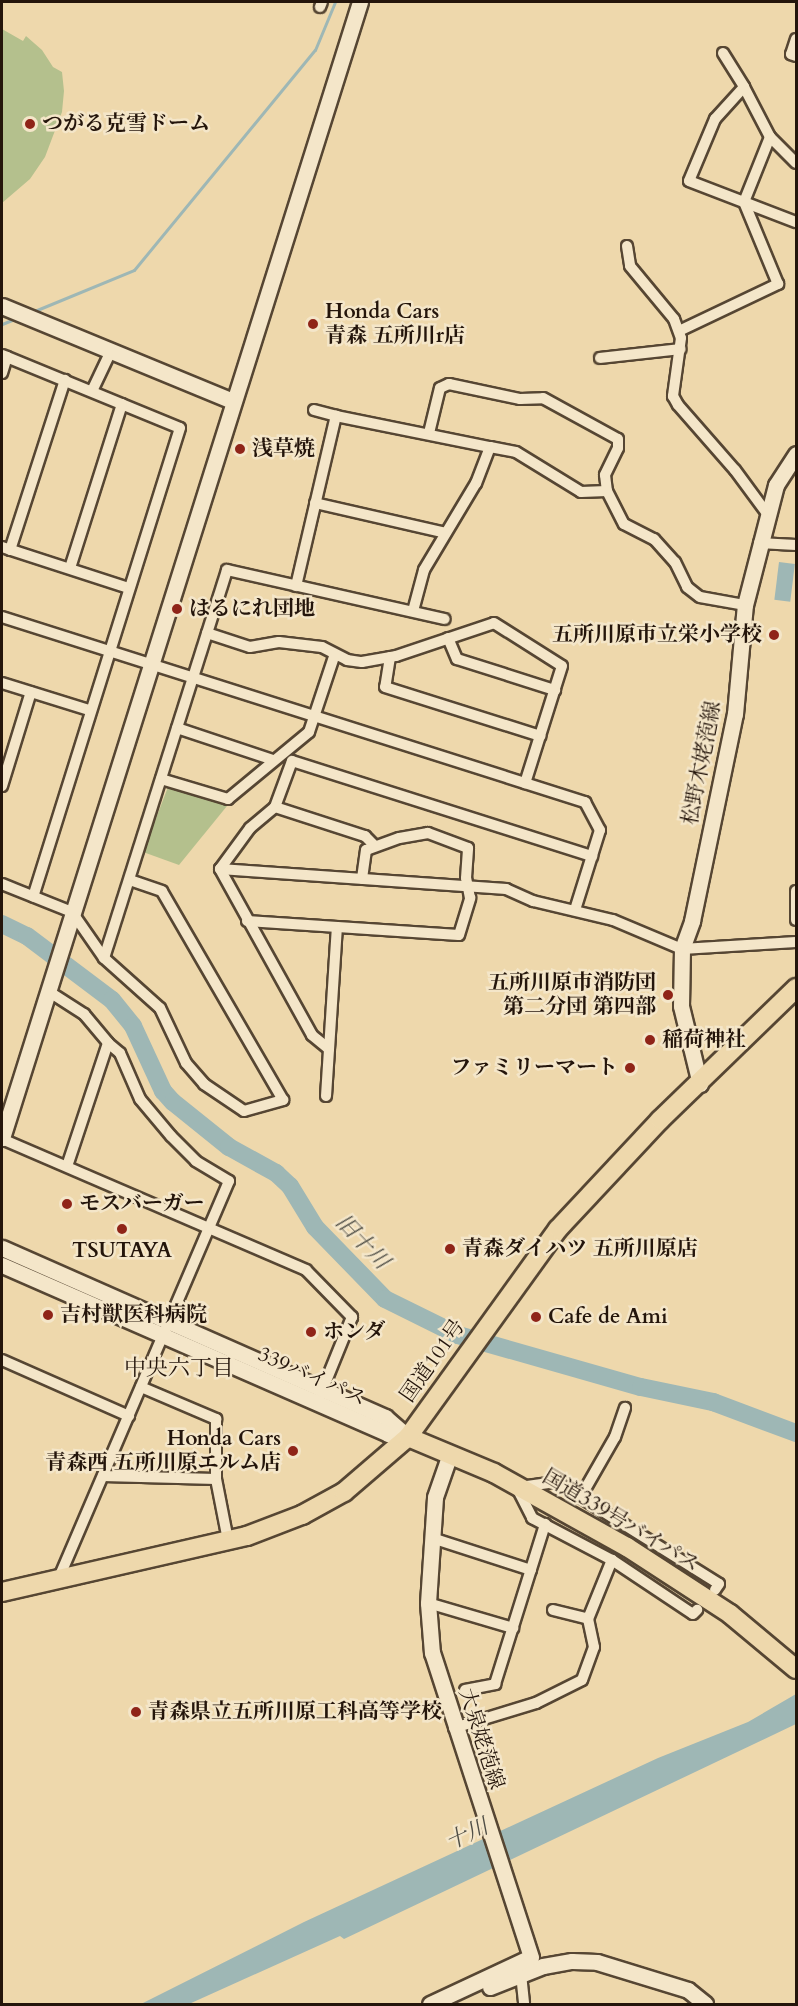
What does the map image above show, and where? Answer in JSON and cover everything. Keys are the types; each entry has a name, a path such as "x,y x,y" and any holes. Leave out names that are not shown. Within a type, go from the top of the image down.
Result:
{"highway":[{"name":"国道101号","path":"2,1592 228,1540 302,1515 344,1492 408,1437 491,1318 558,1229 660,1120 700,1084 796,988"},
{"name":"国道339号バイパス","path":"408,1437 517,1486 627,1547 746,1628 796,1669"}],"street":[{"path":"319,1397 352,1317 306,1270 2,1139 360,2"},
{"path":"796,39 791,54 796,56"},
{"path":"723,53 770,137 796,164"},
{"path":"744,87 715,119 689,181 796,222"},
{"path":"679,331 778,284 744,202 770,137"},
{"path":"627,246 630,266 679,331 681,349 674,388 678,405 735,470 766,512"},
{"path":"2,306 233,401"},
{"path":"600,358 681,349"},
{"path":"93,392 111,351"},
{"path":"2,373 4,356 180,428 89,710 33,897"},
{"path":"65,380 6,548 128,588"},
{"path":"429,433 440,388 449,384 520,399 543,398 618,439 618,448 606,469 607,491 624,524 654,539 675,562 687,587 700,597 745,605"},
{"path":"70,568 122,404"},
{"path":"314,410 516,452 581,492 607,491"},
{"path":"296,586 336,416"},
{"path":"413,611 424,570 476,483 490,447"},
{"name":"松野木姥萢線","path":"700,1084 681,1006 682,949 692,921 735,714 745,605 766,512 776,485 796,454"},
{"path":"315,503 446,533"},
{"path":"759,543 796,545"},
{"path":"104,958 227,570 446,619"},
{"path":"2,617 588,803 600,830 575,910"},
{"path":"207,633 250,647 291,642 322,647 335,654 362,662 390,657 494,623 561,664 525,783"},
{"path":"448,638 457,658 555,690"},
{"path":"161,779 228,799 309,732 335,654"},
{"path":"390,657 385,687 540,736"},
{"path":"2,683 89,710"},
{"path":"2,786 31,692"},
{"path":"177,728 273,760"},
{"path":"220,869 250,828 275,807 292,761 592,856"},
{"path":"275,807 365,836 374,846"},
{"path":"247,921 459,935 470,898 467,886 468,848 423,833 374,846 363,854 362,879"},
{"path":"220,869 506,889 533,901 575,910 632,927 682,949 777,946 796,942"},
{"path":"220,869 312,1035 329,1049"},
{"path":"2,884 72,912 104,958 160,1008 186,1063 204,1084 244,1111 283,1100 162,891 130,880"},
{"path":"796,891 796,920"},
{"path":"326,1096 337,927"},
{"path":"50,985 84,1014 108,1043 120,1053 140,1099 171,1136 196,1161 229,1181 58,1580"},
{"path":"67,1166 108,1043"},
{"path":"2,1248 166,1329"},
{"name":"339バイパス","path":"2,1265 166,1329 319,1397 388,1434 408,1437"},
{"path":"2,1360 129,1416"},
{"path":"141,1387 216,1419 216,1479 228,1540"},
{"path":"580,1498 615,1437 625,1408"},
{"name":"大泉姥萢線","path":"430,2004 531,1957 454,1728 432,1653 428,1603 435,1497 450,1454"},
{"path":"103,1476 216,1479"},
{"path":"697,1610 693,1614 612,1560 532,1518 517,1486 556,1482 719,1584 715,1590"},
{"path":"465,1690 495,1684 545,1524"},
{"path":"432,1538 531,1570"},
{"path":"454,1728 536,1703 582,1680 594,1647 588,1619 612,1560"},
{"path":"428,1603 513,1628"},
{"path":"553,1610 588,1619"},
{"path":"451,2004 521,1974 572,1961 597,1962 688,1990 705,2004"},
{"path":"521,1974 524,2004"}],"green space":[{"name":"つがる克雪ドーム","path":"2,29 23,41 26,36 42,50 53,67 62,72 64,91 62,112 45,157 30,179 2,203"},
{"path":"168,787 227,806 179,865 143,852"}],"water":[{"path":"779,562 795,564 790,602 774,600"},
{"name":"十川","path":"796,1694 796,1724 344,1939 340,1936 189,2004 141,2004 304,1922 658,1758 748,1722"}],"waterway":[{"path":"32,312 134,270 315,50 335,2"},
{"path":"2,324 17,318"},
{"name":"旧十川","path":"2,924 27,936 112,1000 133,1026 163,1091 173,1102 229,1147 276,1173 290,1186 315,1227 385,1299 458,1335 641,1387 713,1402 796,1433"}],"place":[{"name":"つがる克雪ドーム","path":"30,124"},
{"name":"Honda Cars 青森 五所川r店","path":"313,324"},
{"name":"浅草焼","path":"240,449"},
{"name":"はるにれ団地","path":"177,609"},
{"name":"五所川原市立栄小学校","path":"774,635"},
{"name":"五所川原市消防団 第二分団 第四部","path":"668,995"},
{"name":"稲荷神社","path":"650,1040"},
{"name":"ファミリーマート","path":"630,1068"},
{"name":"モスバーガー","path":"67,1204"},
{"name":"TSUTAYA","path":"122,1229"},
{"name":"青森ダイハツ 五所川原店","path":"450,1249"},
{"name":"吉村獣医科病院","path":"48,1315"},
{"name":"Cafe de Ami","path":"536,1317"},
{"name":"ホンダ","path":"311,1332"},
{"name":"Honda Cars 青森西 五所川原エルム店","path":"293,1451"},
{"name":"青森県立五所川原工科高等学校","path":"136,1712"}],"district":[{"name":"中央六丁目","path":"179,1369"}]}
